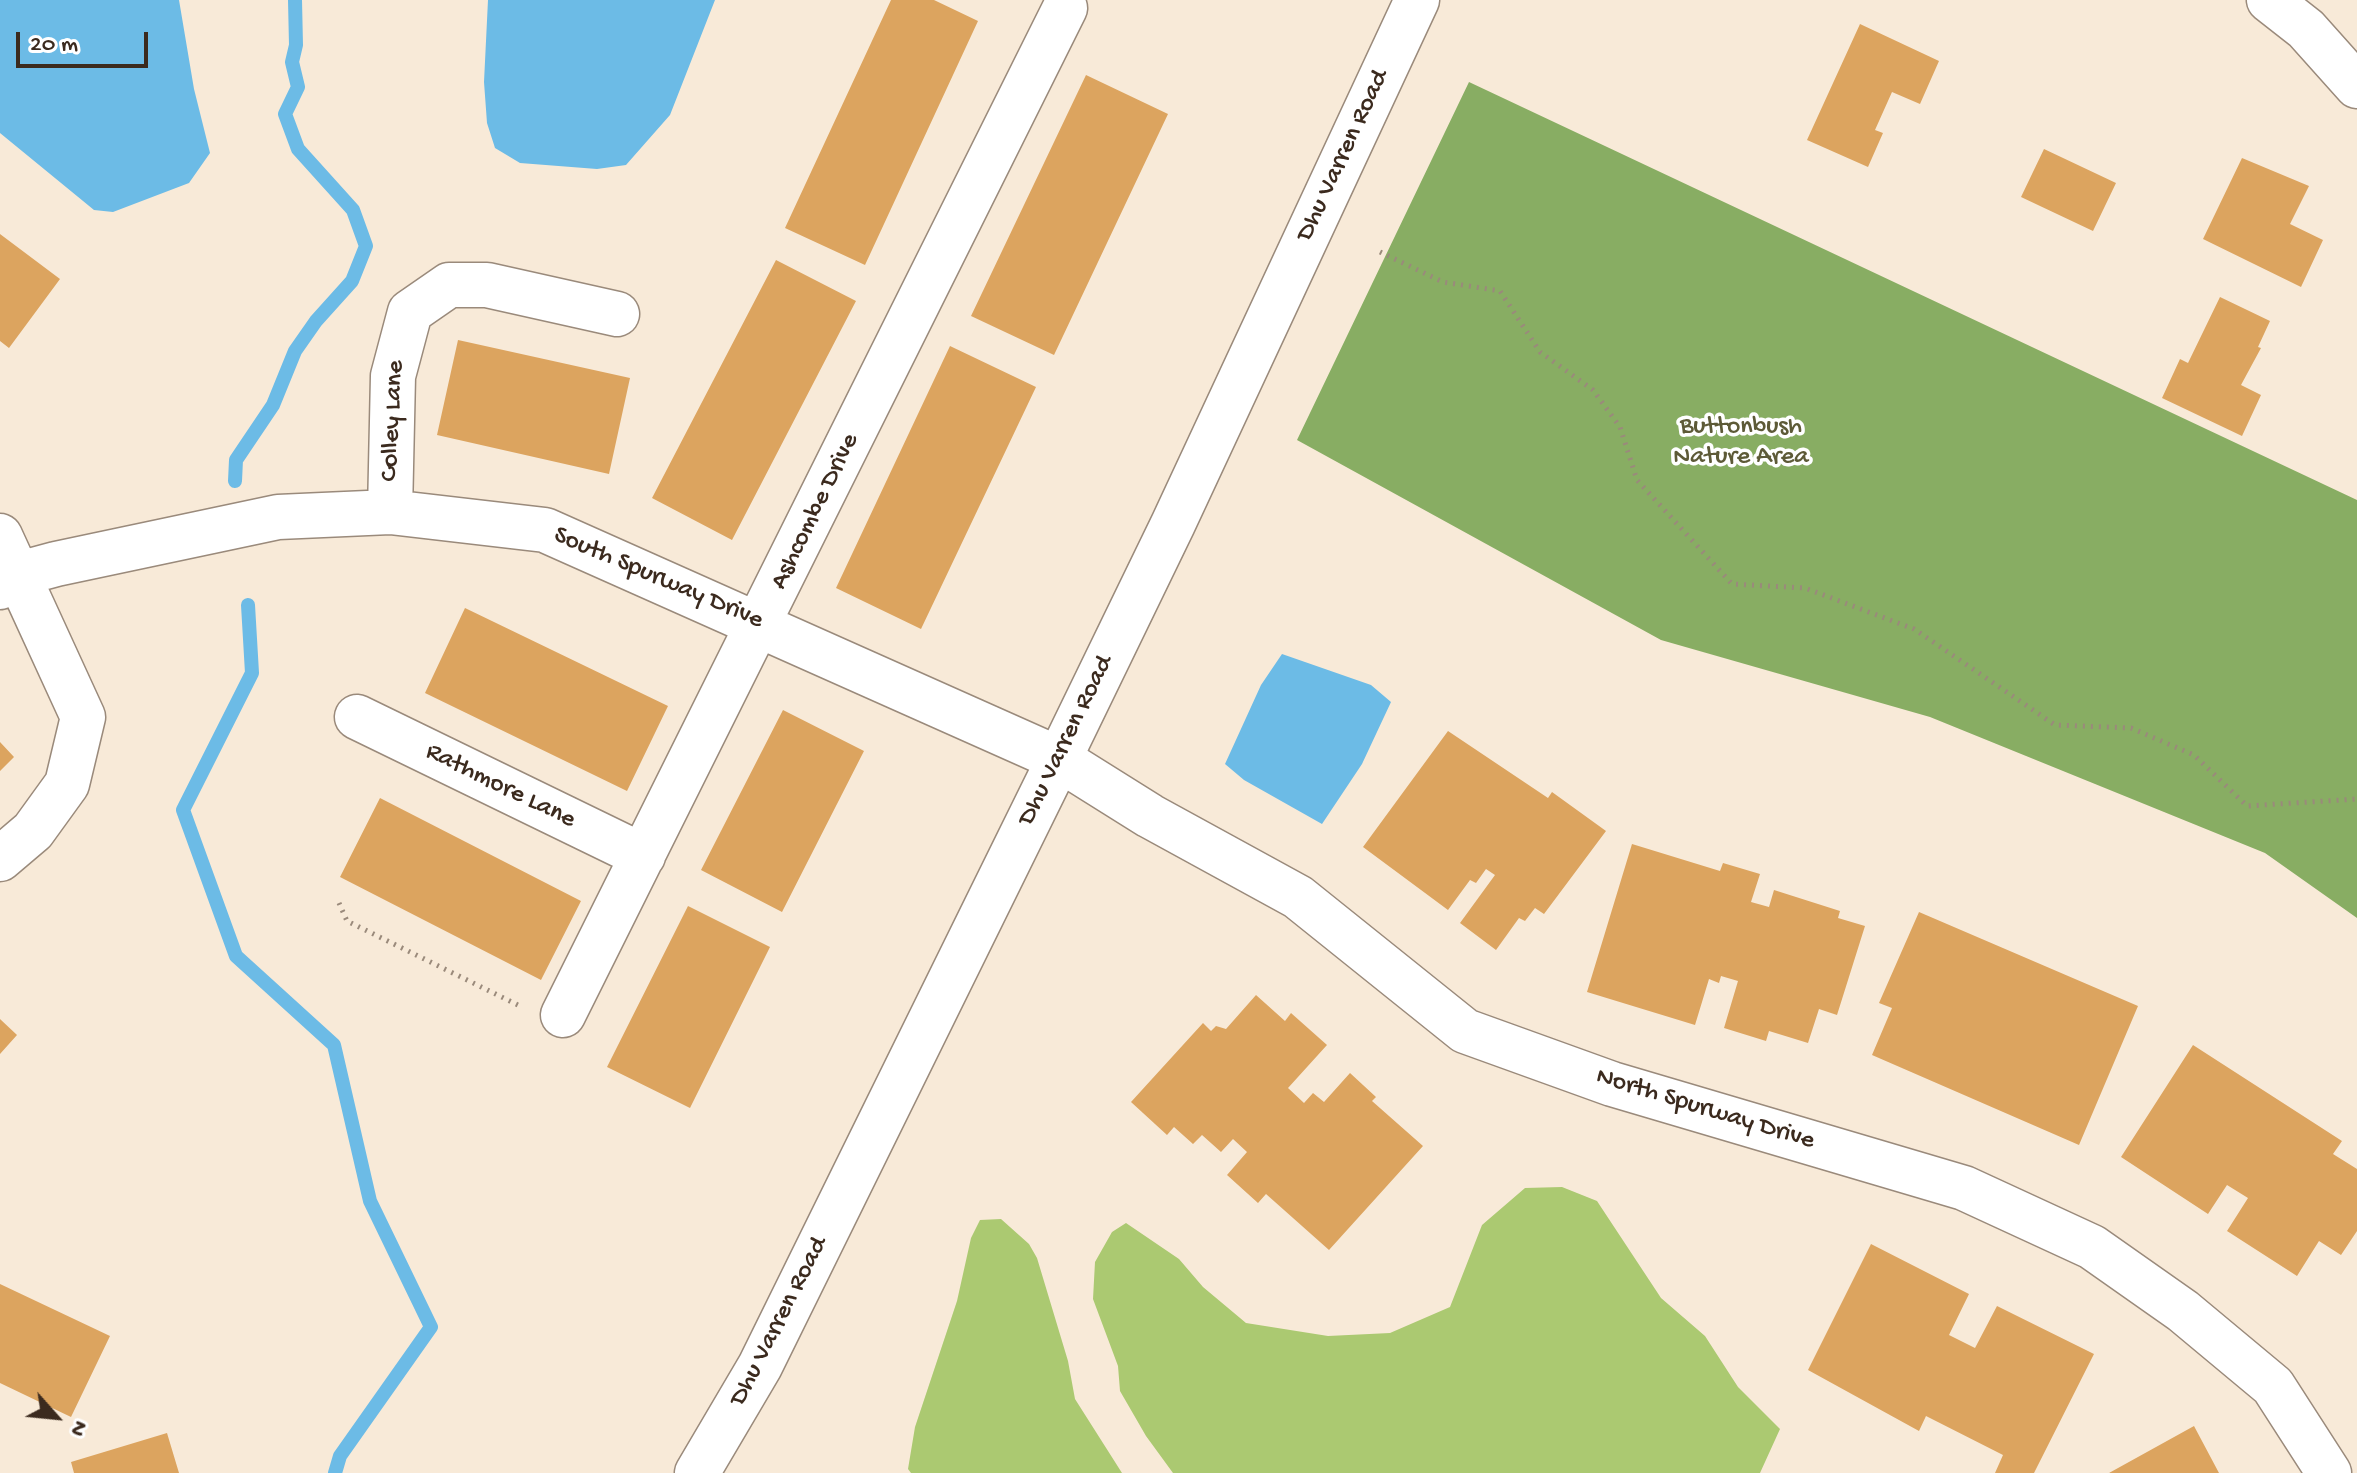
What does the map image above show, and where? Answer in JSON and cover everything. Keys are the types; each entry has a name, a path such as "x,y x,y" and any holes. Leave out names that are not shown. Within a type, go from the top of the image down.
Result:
{"street":[{"name":"Dhu Varren Road","path":"697,1473 760,1366 1059,759 1173,524 1417,0"},
{"path":"2269,0 2306,29 2357,86"},
{"name":"Ashcombe Drive","path":"549,1010 643,856 1065,8"},
{"name":"Colley Lane","path":"390,512 393,376 410,312 449,285 487,285 617,314"},
{"name":"South Spurway Drive","path":"6,566 278,517 390,512 545,530 1059,759"},
{"path":"0,859 33,831 67,784 83,717 6,566"},
{"name":"Rathmore Lane","path":"357,717 643,856"},
{"name":"North Spurway Drive","path":"1059,759 1150,816 1298,897 1465,1031 1612,1084 1964,1188 2092,1247 2183,1311 2273,1386 2329,1473"}],"path":[{"path":"1380,252 1443,282 1500,291 1540,352 1593,390 1620,427 1637,480 1732,584 1805,588 1914,629 2055,725 2131,728 2194,755 2247,806 2357,799"},
{"path":"339,903 347,921 522,1008 549,1010"}],"green space":[{"name":"Buttonbush Nature Area","path":"1469,82 2357,500 2357,918 2265,853 1930,717 1661,640 1297,440"},
{"path":"1562,1187 1597,1201 1661,1298 1705,1336 1738,1387 1780,1429 1760,1473 1173,1473 1146,1436 1120,1391 1118,1366 1093,1299 1095,1262 1112,1232 1126,1223 1179,1259 1203,1287 1246,1323 1328,1336 1390,1333 1450,1307 1482,1225 1525,1188"},
{"path":"1001,1219 1029,1244 1037,1258 1068,1361 1075,1399 1122,1473 911,1473 908,1469 915,1427 957,1301 971,1238 980,1220"}],"water":[{"path":"0,0 179,0 194,89 210,153 189,183 113,212 94,210 0,133"},
{"path":"488,0 715,0 670,115 626,165 597,169 520,163 495,148 487,123 484,82"},
{"path":"1282,654 1371,685 1391,702 1362,764 1322,824 1244,780 1225,764 1261,685"}],"building":[{"path":"891,0 934,0 978,21 865,265 785,228"},
{"path":"1860,24 1939,61 1920,104 1892,92 1875,130 1883,133 1868,167 1807,140"},
{"path":"1086,75 1168,114 1054,355 971,316"},
{"path":"2044,149 2116,183 2093,231 2021,197"},
{"path":"2242,158 2309,186 2290,224 2323,240 2301,287 2203,239"},
{"path":"0,234 60,279 9,348 0,341"},
{"path":"776,260 856,301 732,540 652,498"},
{"path":"2220,297 2270,321 2258,347 2261,348 2241,385 2261,395 2242,436 2162,398 2180,359 2188,363"},
{"path":"458,340 630,378 609,474 437,435"},
{"path":"950,346 1036,387 921,629 836,588"},
{"path":"465,608 668,706 627,791 425,693"},
{"path":"783,710 864,751 782,912 701,870"},
{"path":"1448,731 1548,798 1552,792 1606,831 1544,914 1535,908 1525,921 1519,918 1496,950 1460,923 1495,875 1486,869 1476,883 1470,880 1448,910 1363,847"},
{"path":"0,742 14,757 0,771"},
{"path":"380,798 581,901 541,980 340,877"},
{"path":"1632,844 1720,871 1723,863 1760,874 1751,902 1769,907 1774,890 1840,911 1838,918 1865,926 1837,1015 1819,1009 1808,1043 1769,1031 1766,1041 1724,1028 1738,981 1721,976 1719,983 1709,979 1695,1025 1587,992"},
{"path":"688,906 770,947 690,1108 607,1067"},
{"path":"1919,912 2138,1006 2079,1145 1872,1055 1892,1008 1879,1003"},
{"path":"1256,995 1285,1021 1291,1013 1327,1045 1288,1088 1304,1103 1313,1093 1324,1102 1350,1073 1376,1097 1372,1101 1423,1146 1329,1250 1266,1194 1258,1203 1227,1175 1247,1152 1233,1139 1221,1152 1202,1135 1193,1144 1174,1127 1167,1135 1131,1102 1203,1023 1211,1031 1216,1026 1226,1029"},
{"path":"0,1019 17,1035 0,1054"},
{"path":"2193,1045 2342,1141 2333,1154 2357,1169 2357,1231 2341,1255 2319,1241 2297,1276 2227,1231 2248,1198 2227,1185 2208,1214 2121,1157"},
{"path":"1871,1244 1969,1294 1949,1335 1975,1348 1997,1306 2094,1354 2034,1473 1995,1473 2003,1455 1926,1416 1919,1431 1808,1370"},
{"path":"0,1284 110,1336 71,1417 0,1383"},
{"path":"2194,1426 2219,1473 2109,1473"},
{"path":"167,1433 179,1473 74,1473 71,1462"}],"waterway":[{"path":"235,481 236,460 273,405 295,351 316,321 352,281 366,246 353,210 298,149 285,114 298,87 292,62 296,45 295,0"},
{"path":"248,605 252,673 183,810 236,956 334,1045 370,1201 431,1327 340,1456 335,1473"}]}
